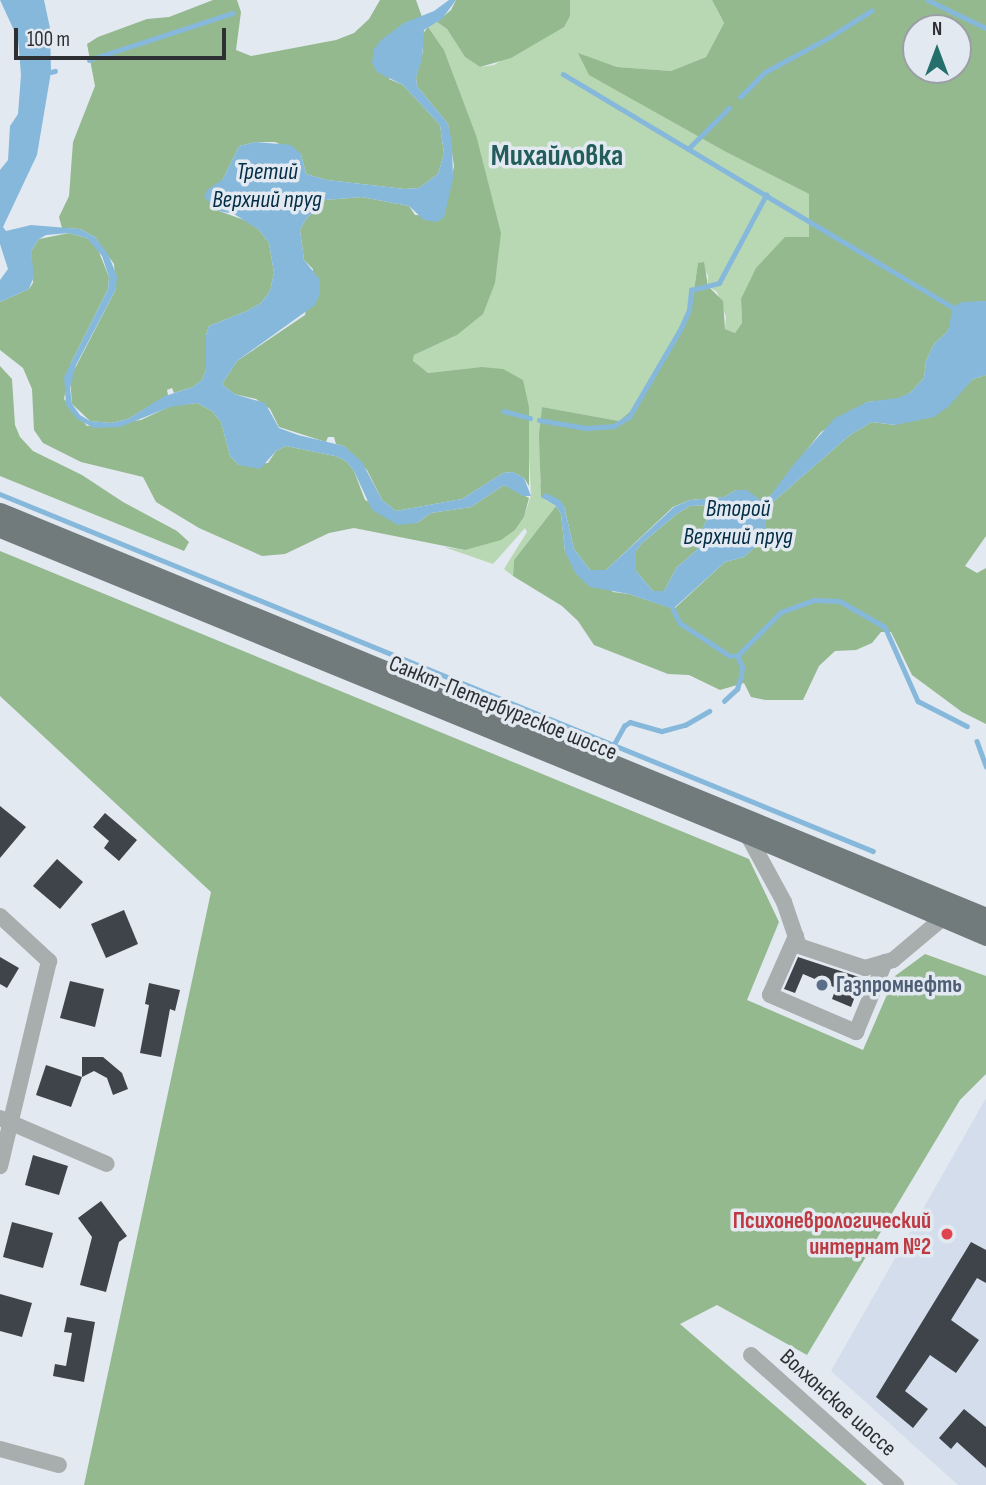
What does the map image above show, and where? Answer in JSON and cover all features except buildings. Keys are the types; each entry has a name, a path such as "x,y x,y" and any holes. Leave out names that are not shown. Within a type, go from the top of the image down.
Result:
{"main road":[{"name":"Санкт-Петербургское шоссе","path":"0,512 986,917"},
{"name":"Санкт-Петербургское шоссе","path":"0,528 986,936"}],"lane":[{"path":"747,835 785,902 799,946 865,968 893,960 944,917"},
{"path":"0,916 49,961 5,1121 0,1167"},
{"path":"796,936 770,995 856,1032 885,962"},
{"path":"5,1121 107,1164"},
{"name":"Волхонское шоссе","path":"751,1355 896,1485"},
{"path":"0,1449 60,1465"}],"shaded area":[{"name":"Психоневрологический интернат №2","path":"986,1098 986,1485 958,1485 831,1371"}],"green space":[{"path":"213,0 237,0 241,12 236,50 251,56 336,40 354,33 369,19 380,0 416,0 422,17 404,23 389,79 403,85 440,125 444,154 438,174 419,188 405,189 327,180 306,174 301,154 275,142 239,146 223,179 219,211 247,221 259,230 269,243 274,273 270,291 261,303 209,326 206,335 206,370 202,380 193,387 174,393 172,388 167,390 168,395 128,419 111,423 90,421 72,404 70,378 116,289 114,264 95,237 80,229 62,228 59,217 69,196 73,142 95,86 87,44 98,37 147,19 169,17"},
{"path":"456,0 570,0 570,16 564,27 511,58 480,67 465,57 447,29 437,22 451,10"},
{"path":"570,0 712,0 724,23 706,57 671,71 617,67 579,54 590,75 726,152 809,194 809,238 741,299 742,323 735,333 725,329 726,317 717,292 708,286 708,275 698,263 692,304 669,354 632,410 619,421 542,407 540,481 545,500 556,506 514,560 513,576 504,569 527,532 525,528 493,564 444,547 465,550 515,530 524,517 531,495 526,398 481,367 428,373 413,362 414,355 457,335 476,135 444,50 428,27 437,22 447,29 465,57 480,67 494,65 570,16"},
{"path":"712,0 986,0 986,301 977,302 953,315 948,331 934,344 926,361 924,378 910,393 898,399 867,402 821,432 768,499 762,501 736,490 724,497 690,500 673,507 606,570 590,570 574,549 564,506 541,497 539,435 542,407 619,421 632,410 669,354 692,304 698,263 704,262 708,286 723,301 725,329 735,333 742,323 741,299 756,268 785,237 809,237 809,194 726,152 589,75 578,53 617,67 671,71 706,57 724,23"},
{"path":"428,27 444,50 476,135 501,233 495,283 483,314 457,335 414,355 413,361 428,373 481,367 503,369 523,380 529,407 529,486 524,478 513,472 503,473 462,499 396,511 382,500 367,470 344,446 336,444 334,437 328,437 326,442 279,427 270,409 256,399 234,394 222,384 237,361 305,315 313,269 304,260 300,230 306,219 325,200 362,197 409,206 415,215 444,216 454,166 448,124 417,86 416,77 423,51 421,36"},
{"path":"69,233 87,238 97,247 109,277 108,289 71,363 64,399 87,426 141,420 171,406 197,403 212,411 221,422 230,456 239,465 268,463 276,451 286,446 335,456 346,461 354,471 365,500 417,523 431,513 471,507 504,485 529,498 524,517 515,530 501,540 465,550 354,528 329,533 285,554 262,556 199,528 156,502 143,477 81,462 43,443 34,430 32,389 23,368 0,350 0,302 29,289 33,283 31,251 39,239"},
{"path":"0,366 12,379 15,425 20,437 33,451 82,475 123,502 177,531 189,542 184,551 0,476"},
{"path":"986,375 986,536 965,566 977,573 986,568 986,724 962,712 912,675 891,632 881,632 872,643 856,650 835,651 819,666 803,700 765,700 751,697 744,683 720,690 689,675 668,674 594,645 578,621 562,606 513,576 514,560 556,506 561,514 565,552 613,592 629,594 674,609 725,562 744,557 755,547 766,531 766,508 850,435 872,422 895,425 961,390 973,379"},
{"path":"709,505 713,508 701,531 698,549 677,567 664,591 653,591 636,571 636,551 678,513 690,506"},
{"path":"0,551 749,859 779,922 747,1000 863,1050 895,976 925,954 986,976 986,1074 960,1100 807,1355 717,1305 680,1324 867,1485 84,1485 211,892 0,696"}],"water":[{"name":"Третий Верхний пруд","path":"0,0 44,0 50,28 51,72 37,155 3,227 6,231 31,225 80,229 95,237 108,254 117,276 116,289 76,365 70,388 72,404 80,415 90,421 111,423 128,419 165,396 193,387 202,380 206,370 206,335 209,326 261,303 270,291 274,273 269,243 259,230 234,214 219,211 204,197 207,190 223,179 239,146 256,142 291,145 301,154 306,174 327,180 405,189 419,188 438,174 444,154 440,125 403,85 377,72 372,63 374,49 381,40 404,23 434,11 449,0 456,0 442,19 424,30 422,59 416,77 417,86 448,124 452,143 453,179 444,217 437,222 424,220 409,206 362,197 325,200 306,219 300,230 304,260 320,280 320,294 315,305 237,361 222,384 234,394 265,403 279,428 344,446 362,462 382,500 396,511 462,499 503,473 513,472 524,478 531,496 523,496 504,485 471,507 431,513 417,523 398,525 372,510 354,471 346,461 335,456 286,446 276,451 260,469 239,465 230,456 221,422 212,411 197,403 170,407 120,427 94,428 77,419 66,405 64,377 108,289 109,277 102,256 87,238 69,233 46,235 39,239 31,251 34,276 29,289 0,302 0,280 8,269 0,244 0,170 8,160 10,126 18,114 21,75 18,39"},
{"name":"Второй Верхний пруд","path":"986,301 986,375 973,379 948,407 934,417 895,425 872,422 850,435 766,508 766,531 755,547 744,557 725,562 673,609 629,594 590,587 576,574 565,552 561,514 556,506 541,497 546,493 560,500 564,506 574,549 590,570 606,570 674,507 690,500 724,497 736,490 747,490 762,501 768,499 794,464 835,418 867,402 898,398 910,393 924,378 926,361 934,344 948,331 953,307 962,302","holes":["709,505 713,508 701,531 698,549 677,567 664,591 653,591 636,571 636,551 642,543 690,506"]}],"waterway":[{"path":"928,0 986,28"},
{"path":"740,97 765,72 871,11"},
{"path":"89,60 233,13"},
{"path":"51,72 55,71"},
{"path":"563,74 953,307"},
{"path":"688,149 729,108"},
{"path":"539,420 587,428 614,426 629,417 681,328 689,310 691,290 719,283 766,195"},
{"path":"504,411 530,418"},
{"path":"0,494 873,851"},
{"path":"673,609 680,623 730,656 737,656 781,612 814,600 840,601 885,627 918,701 967,726"},
{"path":"724,701 737,689 741,677 742,667 737,656"},
{"path":"613,746 624,726 630,722 662,731 685,725 709,711"},
{"path":"977,741 986,766"}],"place":[{"name":"Газпромнефть","path":"822,985"},
{"name":"Психоневрологический интернат №2","path":"947,1234"}],"district":[{"name":"Михайловка","path":"557,156"}]}
